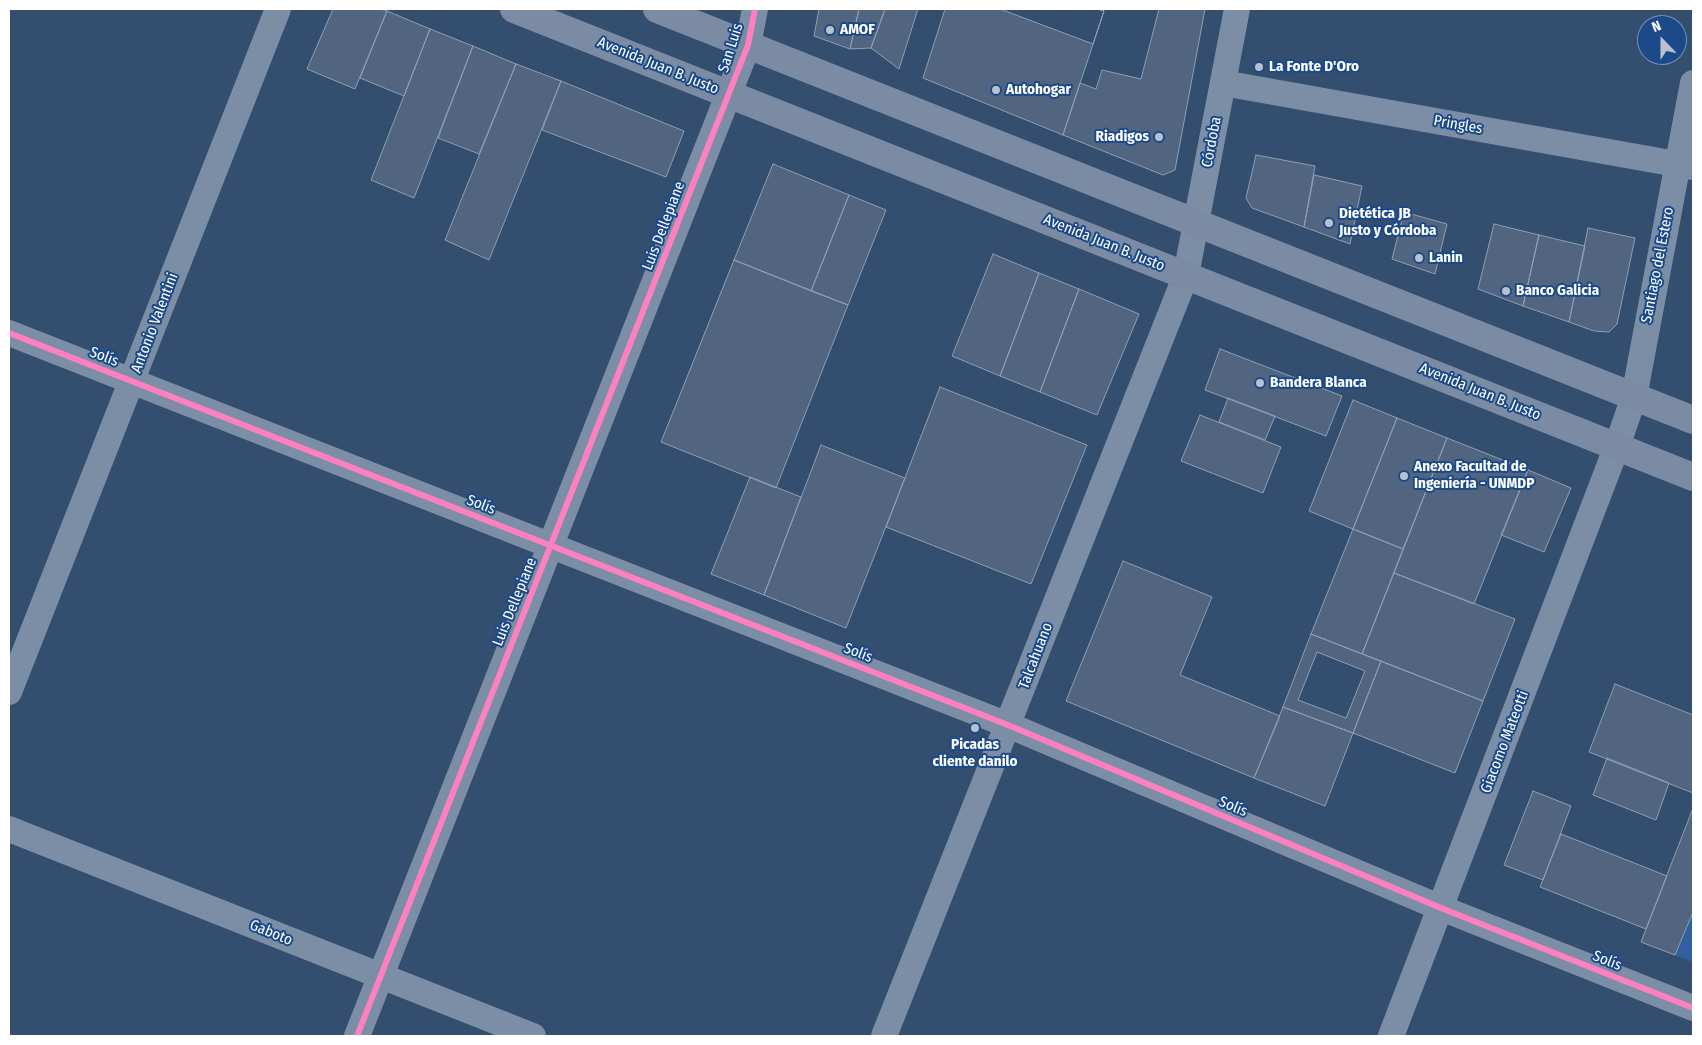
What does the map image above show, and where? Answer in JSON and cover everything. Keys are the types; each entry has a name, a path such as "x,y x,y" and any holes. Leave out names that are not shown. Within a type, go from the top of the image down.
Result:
{"main road":[{"name":"Avenida Juan B. Justo","path":"514,9 1693,477"},
{"path":"657,9 1693,420"}],"street":[{"name":"Antonio Valentini","path":"9,692 278,9"},
{"name":"San Luis","path":"729,94 748,45 755,9"},
{"name":"Córdoba","path":"1186,275 1238,9"},
{"name":"Pringles","path":"1223,83 1685,165"},
{"name":"Santiago del Estero","path":"1617,446 1634,396 1685,165 1693,83"},
{"name":"Luis Dellepiane","path":"357,1036 729,94"},
{"name":"Talcahuano","path":"884,1036 1186,275"},
{"name":"Solís","path":"9,333 1008,725 1441,908 1693,1008"},
{"name":"Giacomo Mateotti","path":"1391,1036 1617,446"},
{"name":"Gaboto","path":"9,829 533,1036"}],"shaded area":[{"path":"1693,913 1693,962 1675,955"}],"building":[{"path":"333,9 380,9 387,11 355,89 307,69"},
{"path":"819,9 859,9 850,49 814,36"},
{"path":"859,9 885,9 871,48 850,49"},
{"path":"885,9 918,9 899,69 871,48"},
{"path":"945,9 1098,9 1104,11 1063,135 923,78"},
{"path":"1000,9 1098,9 1104,11 1093,44"},
{"path":"1159,9 1205,9 1175,170 1163,175 1063,135 1080,83 1096,89 1102,70 1141,79"},
{"path":"387,11 430,29 404,96 360,78"},
{"path":"430,29 473,46 414,198 371,180"},
{"path":"473,46 516,64 479,154 438,138"},
{"path":"516,64 561,81 489,260 445,240"},
{"path":"561,81 684,131 666,177 542,130"},
{"path":"1256,155 1315,166 1304,227 1252,208 1246,198"},
{"path":"773,164 849,195 811,291 734,260"},
{"path":"1314,175 1362,186 1350,244 1304,227"},
{"path":"849,195 886,210 848,305 811,291"},
{"path":"1404,212 1447,224 1435,274 1392,259"},
{"path":"1494,224 1539,235 1523,306 1478,289"},
{"path":"1588,228 1635,238 1617,324 1609,332 1594,331 1569,322"},
{"path":"1539,235 1585,246 1569,322 1523,306"},
{"path":"993,254 1039,273 1000,376 952,356"},
{"path":"734,260 848,305 776,488 661,442"},
{"path":"1039,273 1079,289 1040,392 1000,376"},
{"path":"1079,289 1139,314 1097,415 1040,392"},
{"path":"1220,349 1342,396 1326,436 1205,390"},
{"path":"940,387 1087,445 1031,584 886,527"},
{"path":"1228,398 1275,416 1265,440 1219,422"},
{"path":"1353,400 1397,418 1353,529 1309,511"},
{"path":"1200,415 1281,447 1263,493 1181,461"},
{"path":"1397,418 1447,438 1403,549 1353,529"},
{"path":"1447,438 1528,470 1474,604 1394,573"},
{"path":"821,445 905,478 846,628 764,595"},
{"path":"1528,470 1571,488 1544,552 1501,535"},
{"path":"750,477 801,497 764,595 711,574"},
{"path":"1353,529 1403,549 1362,654 1311,634"},
{"path":"1123,561 1212,597 1180,675 1280,716 1254,778 1066,701"},
{"path":"1394,573 1515,619 1483,701 1362,654"},
{"path":"1311,634 1381,661 1353,733 1283,707","holes":["1317,652 1365,671 1346,718 1298,700"]},
{"path":"1381,661 1483,701 1455,773 1353,733"},
{"path":"1615,684 1693,715 1693,793 1589,752"},
{"path":"1283,707 1353,733 1325,806 1254,778"},
{"path":"1607,758 1669,783 1656,820 1593,795"},
{"path":"1533,791 1571,806 1543,880 1504,865"},
{"path":"1693,808 1693,912 1675,955 1641,942"},
{"path":"1561,834 1667,876 1646,929 1540,887"}],"cycle path":[{"path":"357,1036 748,45 755,9"},
{"path":"9,333 1008,725 1441,908 1693,1008"}],"place":[{"name":"AMOF","path":"830,30"},
{"name":"La Fonte D'Oro","path":"1259,67"},
{"name":"Autohogar","path":"996,90"},
{"name":"Riadigos","path":"1159,137"},
{"name":"Dietética JB Justo y Córdoba","path":"1329,223"},
{"name":"Lanin","path":"1419,258"},
{"name":"Banco Galicia","path":"1506,291"},
{"name":"Bandera Blanca","path":"1260,383"},
{"name":"Anexo Facultad de Ingeniería - UNMDP","path":"1404,476"},
{"name":"Picadas cliente danilo","path":"975,728"}]}
